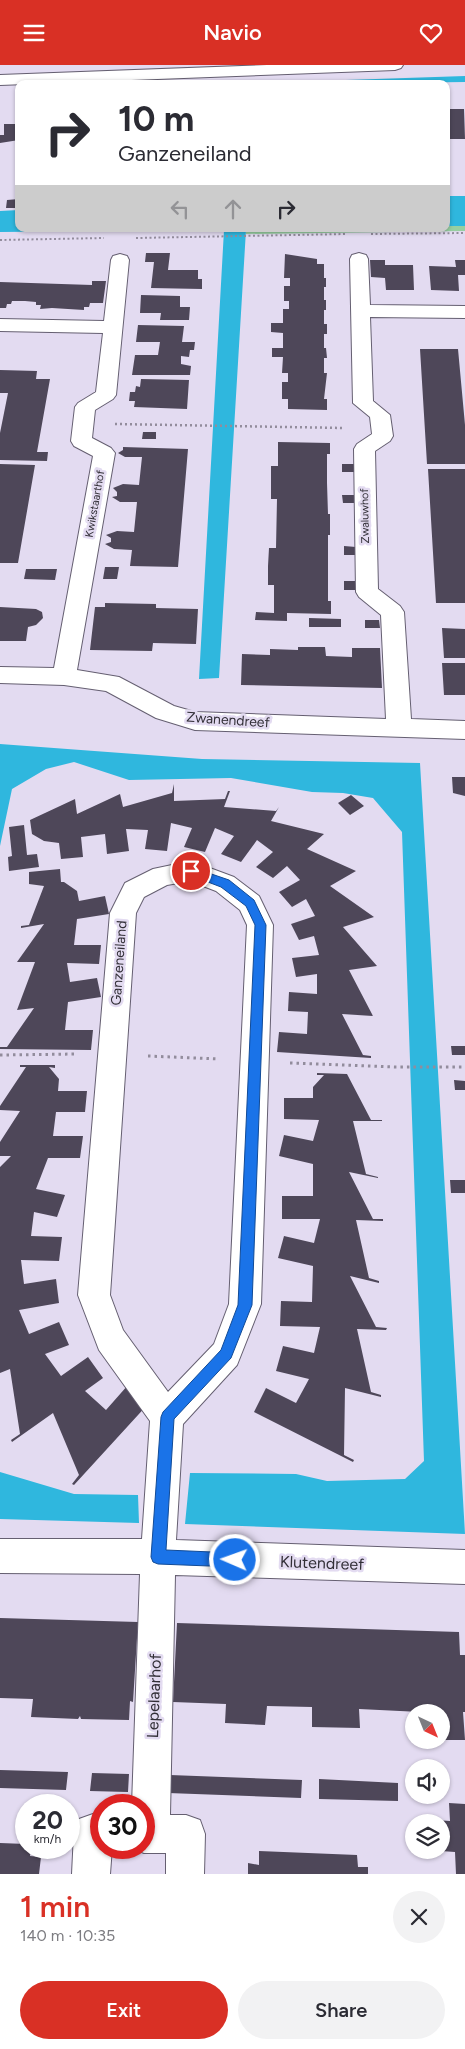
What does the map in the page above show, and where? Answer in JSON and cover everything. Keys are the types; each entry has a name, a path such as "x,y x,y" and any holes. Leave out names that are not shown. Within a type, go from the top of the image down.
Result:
{"street":[{"path":"0,80 395,65"},
{"path":"359,259 362,311 363,403 380,415 382,429"},
{"path":"83,423 85,407 106,395 120,260"},
{"path":"362,311 465,312"},
{"path":"0,325 114,327"},
{"name":"Kwikstaarthof","path":"64,677 104,453 81,441 83,423"},
{"name":"Zwaluwhof","path":"382,429 383,436 364,449 367,593 392,612 399,727"},
{"name":"Zwanendreef","path":"0,675 64,677 112,683 165,712 195,721 465,729"},
{"name":"Ganzeneiland","path":"191,871 225,883 250,903 260,925 254,1061 245,1305 226,1354 167,1417 110,1339 94,1295 123,913 134,890 162,877 191,871"},
{"path":"158,1557 167,1417"},
{"name":"Klutendreef","path":"0,1556 158,1557 465,1567"},
{"name":"Lepelaarhof","path":"149,1794 158,1557"},
{"name":"Lepelaarhof","path":"155,1834 186,1834 185,1874"},
{"path":"91,1874 92,1859"}],"path":[{"path":"218,236 253,236"},
{"path":"83,423 382,429"},
{"path":"0,1055 112,1054 395,1067 465,1067"}],"green space":[{"path":"450,226 465,226 465,231 450,231"},
{"path":"246,232 392,232 246,234"}],"water":[{"path":"465,76 465,82 450,82 450,80 346,80"},
{"path":"450,196 465,196 465,226 450,226"},
{"path":"15,210 15,232 0,232 0,211"},
{"path":"224,232 246,232 219,678 199,679"},
{"path":"0,744 202,759 420,763 465,1534 185,1524 190,1473 296,1474 327,1481 405,1479 424,1461 402,832 373,798 343,793 312,792 231,778 129,780 74,762 46,769 12,789 0,846"},
{"path":"0,1472 74,1494 138,1495 139,1523 0,1519"}],"building":[{"path":"450,109 464,109 465,139 450,139"},
{"path":"4,124 15,124 15,141 0,143 0,135 4,135"},
{"path":"15,199 15,208 6,208 7,200"},
{"path":"146,253 170,253 168,270 198,270 198,279 202,279 202,289 151,288 154,262 145,262"},
{"path":"285,254 317,259 317,264 324,264 326,287 324,287 324,300 326,300 326,310 324,310 324,324 327,324 327,334 324,334 324,348 326,348 327,358 324,358 324,373 327,373 324,399 327,399 327,410 288,409 288,399 282,399 282,382 288,382 288,373 282,373 283,357 272,357 272,348 283,348 283,333 271,332 271,323 283,323 283,309 289,309 289,301 284,301 284,286 290,286 290,278 284,278"},
{"path":"370,260 385,260 385,265 413,265 414,290 386,290 385,278 371,277"},
{"path":"455,260 465,260 465,275 458,275 459,291 431,290 429,266 456,267"},
{"path":"92,281 106,281 103,303 90,303 89,307 84,307 84,310 40,309 41,305 36,305 36,302 25,301 12,301 11,304 7,304 6,308 0,308 0,282 92,285"},
{"path":"141,295 180,296 180,307 190,307 189,320 160,320 161,313 140,313"},
{"path":"138,325 184,326 182,342 195,342 194,350 190,350 189,357 181,356 181,364 191,366 190,375 132,375 135,355 158,355 160,342 136,342"},
{"path":"420,349 458,349 465,425 465,464 427,464"},
{"path":"0,370 37,371 36,379 50,379 37,452 48,452 47,461 0,460 0,433 8,393 0,393"},
{"path":"141,379 189,380 187,409 134,407 135,401 129,401 130,392 135,392 136,386 140,387"},
{"path":"143,432 156,432 156,439 142,439"},
{"path":"278,442 330,443 330,454 327,454 327,483 328,514 330,514 330,535 328,535 328,601 331,601 331,614 287,613 287,621 255,620 256,612 274,613 274,585 268,585 268,566 269,548 276,548 277,499 271,499 271,466 278,466"},
{"path":"123,447 188,449 178,567 130,566 132,550 114,549 105,544 111,542 111,538 106,535 117,531 134,532 137,502 120,502 112,497 117,496 117,492 113,488 123,484 139,485 142,457 125,457 118,453 123,450"},
{"path":"0,464 35,465 18,563 0,563"},
{"path":"342,464 355,464 355,472 342,472"},
{"path":"428,469 465,469 465,603 436,603"},
{"path":"342,495 355,495 355,503 343,503"},
{"path":"344,546 356,547 356,555 344,555"},
{"path":"105,567 119,567 117,579 103,579"},
{"path":"26,569 57,569 55,580 24,579"},
{"path":"344,581 357,581 357,590 344,590"},
{"path":"105,603 156,604 156,608 198,609 196,644 153,643 152,651 90,650 95,607 105,607"},
{"path":"0,607 36,609 42,612 43,618 36,625 28,627 26,641 0,641"},
{"path":"309,618 341,619 341,627 309,627"},
{"path":"365,620 379,620 380,628 365,628"},
{"path":"442,628 465,629 465,658 444,658"},
{"path":"298,647 325,647 326,656 352,657 352,648 380,648 382,688 241,685 242,654 270,655 270,649 298,650"},
{"path":"442,663 465,663 465,695 444,695"},
{"path":"452,777 465,777 465,796 453,793"},
{"path":"174,784 174,801 225,799 228,791 230,791 224,807 276,811 279,807 271,821 324,834 307,849 356,871 330,886 374,917 343,927 377,966 349,970 373,1016 342,1014 363,1055 371,1056 371,1058 277,1052 279,1032 307,1034 308,1012 288,1011 289,992 317,994 317,974 296,977 292,958 319,955 314,936 299,940 291,924 315,916 306,899 292,907 279,892 300,880 287,866 273,878 256,867 273,852 257,840 241,862 221,854 234,836 215,828 205,852 184,847 192,828 171,823 167,851 145,849 148,830 126,829 129,851 107,854 105,834 81,837 83,857 61,859 59,843 44,841 32,834 30,820 75,799 77,814 120,794 123,807 172,793"},
{"path":"351,795 364,806 350,815 338,803"},
{"path":"24,825 27,855 37,854 39,867 9,871 8,857 12,856 9,827"},
{"path":"60,869 61,882 77,891 79,901 105,896 109,914 77,919 74,945 101,945 99,964 67,963 70,982 97,978 101,997 68,1002 65,1030 93,1030 91,1050 0,1049 0,1047 7,1047 34,1008 17,1010 35,962 17,962 44,924 21,928 21,926 29,925 44,886 29,884 29,872"},
{"path":"451,1046 465,1046 465,1055 452,1055"},
{"path":"20,1065 55,1065 55,1068 49,1067 59,1079 58,1091 87,1091 85,1112 56,1112 53,1136 83,1136 80,1158 48,1158 36,1189 65,1195 57,1217 34,1212 31,1236 62,1237 59,1261 21,1260 24,1284 56,1279 59,1303 19,1310 29,1334 59,1322 69,1345 45,1354 61,1376 88,1357 103,1378 85,1391 106,1410 128,1385 149,1403 74,1485 72,1484 79,1475 53,1413 12,1442 11,1440 20,1434 10,1369 0,1373 0,1167 11,1156 0,1156 0,1142 20,1111 0,1110 0,1106 26,1067 20,1067"},
{"path":"317,1073 347,1074 371,1120 382,1120 353,1121 366,1174 378,1178 349,1172 373,1219 383,1219 383,1221 356,1220 369,1278 379,1281 379,1283 350,1276 376,1327 387,1328 386,1330 357,1329 371,1392 381,1395 381,1397 345,1388 344,1455 354,1460 353,1462 254,1412 266,1388 296,1403 309,1379 276,1371 283,1346 314,1353 320,1327 280,1326 281,1301 312,1302 313,1266 278,1258 284,1236 314,1243 320,1219 282,1219 282,1196 313,1196 313,1164 279,1156 284,1135 313,1141 319,1120 284,1119 284,1098 313,1098 313,1087 324,1075 317,1075"},
{"path":"454,1080 465,1081 465,1090 455,1090"},
{"path":"450,1180 465,1180 465,1193 451,1193"},
{"path":"0,1618 138,1622 133,1702 130,1701 129,1720 81,1719 80,1716 78,1719 31,1717 33,1699 0,1698"},
{"path":"177,1623 459,1632 460,1655 465,1655 465,1712 463,1712 465,1740 450,1740 450,1704 405,1704 405,1711 359,1709 360,1728 312,1727 312,1707 267,1706 265,1725 225,1723 226,1704 173,1702"},
{"path":"0,1770 68,1772 66,1790 0,1788"},
{"path":"92,1773 129,1774 128,1792 90,1791"},
{"path":"170,1775 302,1780 301,1798 168,1793"},
{"path":"319,1779 398,1783 398,1801 319,1799"},
{"path":"450,1803 465,1804 465,1874 456,1874 455,1852 450,1852"},
{"path":"0,1843 15,1844 15,1859 41,1859 39,1874 0,1874"},
{"path":"259,1851 357,1855 358,1867 368,1867 368,1874 248,1874 248,1863 259,1865"}],"route":[{"path":"191,871 225,883 250,903 260,925 245,1305 226,1354 167,1417 158,1557 235,1560"}]}
